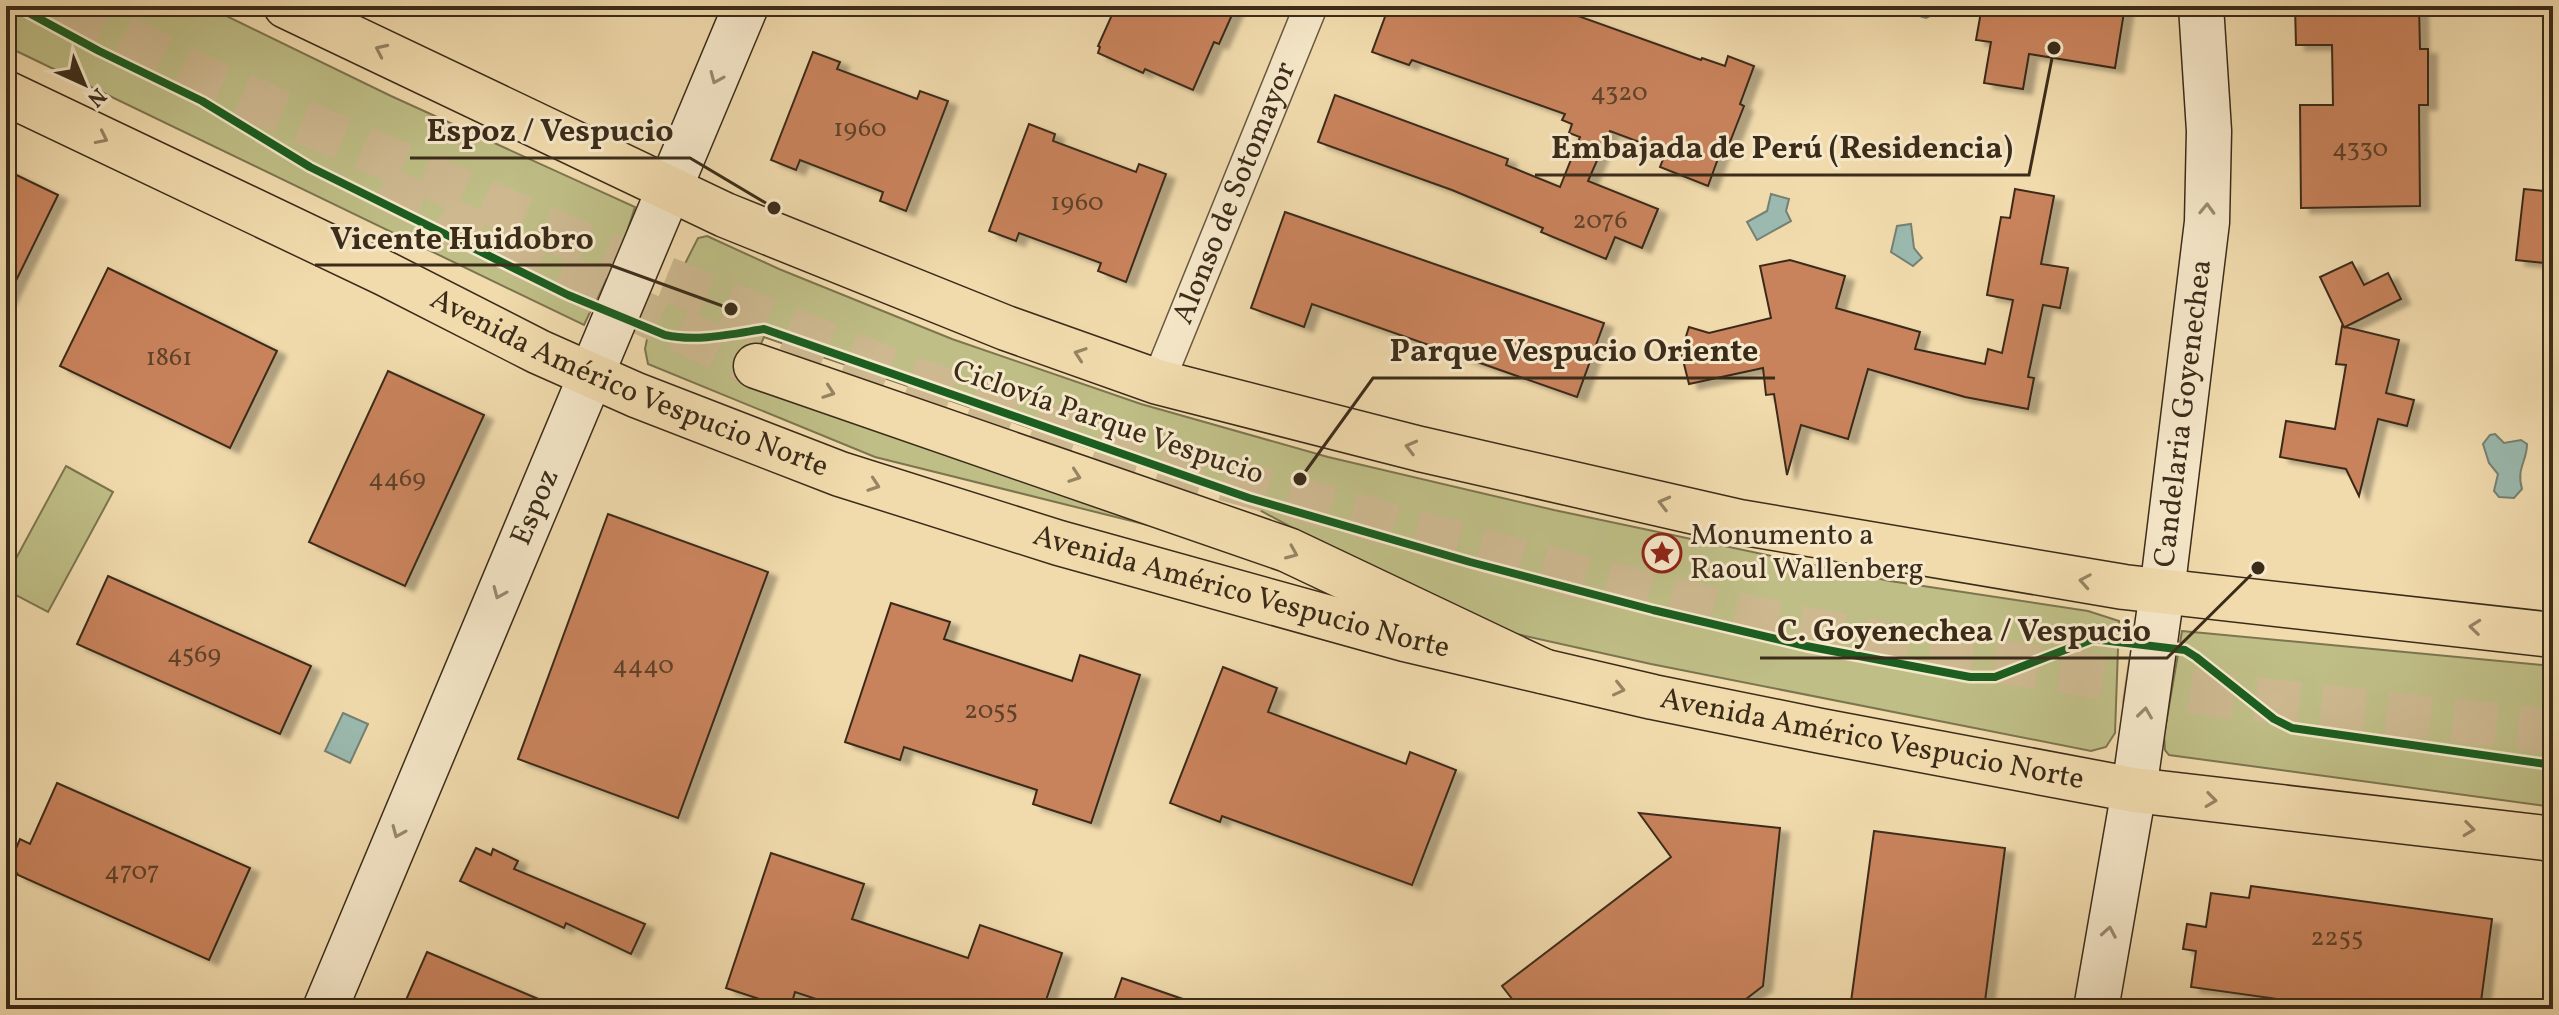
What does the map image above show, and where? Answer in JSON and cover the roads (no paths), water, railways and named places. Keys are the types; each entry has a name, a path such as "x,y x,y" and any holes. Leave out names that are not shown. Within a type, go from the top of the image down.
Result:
{"main road":[{"path":"286,6 725,215 1006,328 1158,382 1420,449 1739,522 2162,592 2553,635"},
{"name":"Avenida Américo Vespucio Norte","path":"6,93 591,375 727,431 919,500 1059,543 1405,639 1653,697 1793,725 2134,790 2553,839"},
{"path":"756,366 1288,550 1543,671"}],"street":[{"name":"Espoz","path":"325,1009 746,6"},
{"name":"Alonso de Sotomayor","path":"1158,382 1311,6"},
{"name":"Candelaria Goyenechea","path":"2096,1009 2134,790 2162,592 2207,222 2209,131 2201,6"}],"water":[{"path":"1886,6 1936,6 1934,14 1926,18"},
{"path":"1771,194 1789,199 1786,211 1791,221 1757,240 1747,222 1767,211"},
{"path":"1911,224 1914,248 1922,258 1913,266 1891,252 1897,226"},
{"path":"2495,434 2504,443 2521,440 2527,444 2520,476 2522,489 2514,498 2499,497 2494,491 2498,474 2489,463 2483,444 2490,435"},
{"path":"343,713 368,724 350,763 325,751"}],"tunnel":[{"path":"65,6 204,78 589,247 905,376 1128,452 1580,577 1752,618 1891,645 2225,696 2553,731"},
{"path":"382,186 548,269 756,366"}],"place":[{"name":"Embajada de Perú (Residencia)","path":"2054,48"},
{"name":"Espoz / Vespucio","path":"774,208"},
{"name":"Vicente Huidobro","path":"731,309"},
{"name":"Parque Vespucio Oriente","path":"1300,479"},
{"name":"Monumento a Raoul Wallenberg","path":"1662,553"},
{"name":"C. Goyenechea / Vespucio","path":"2258,568"}]}
